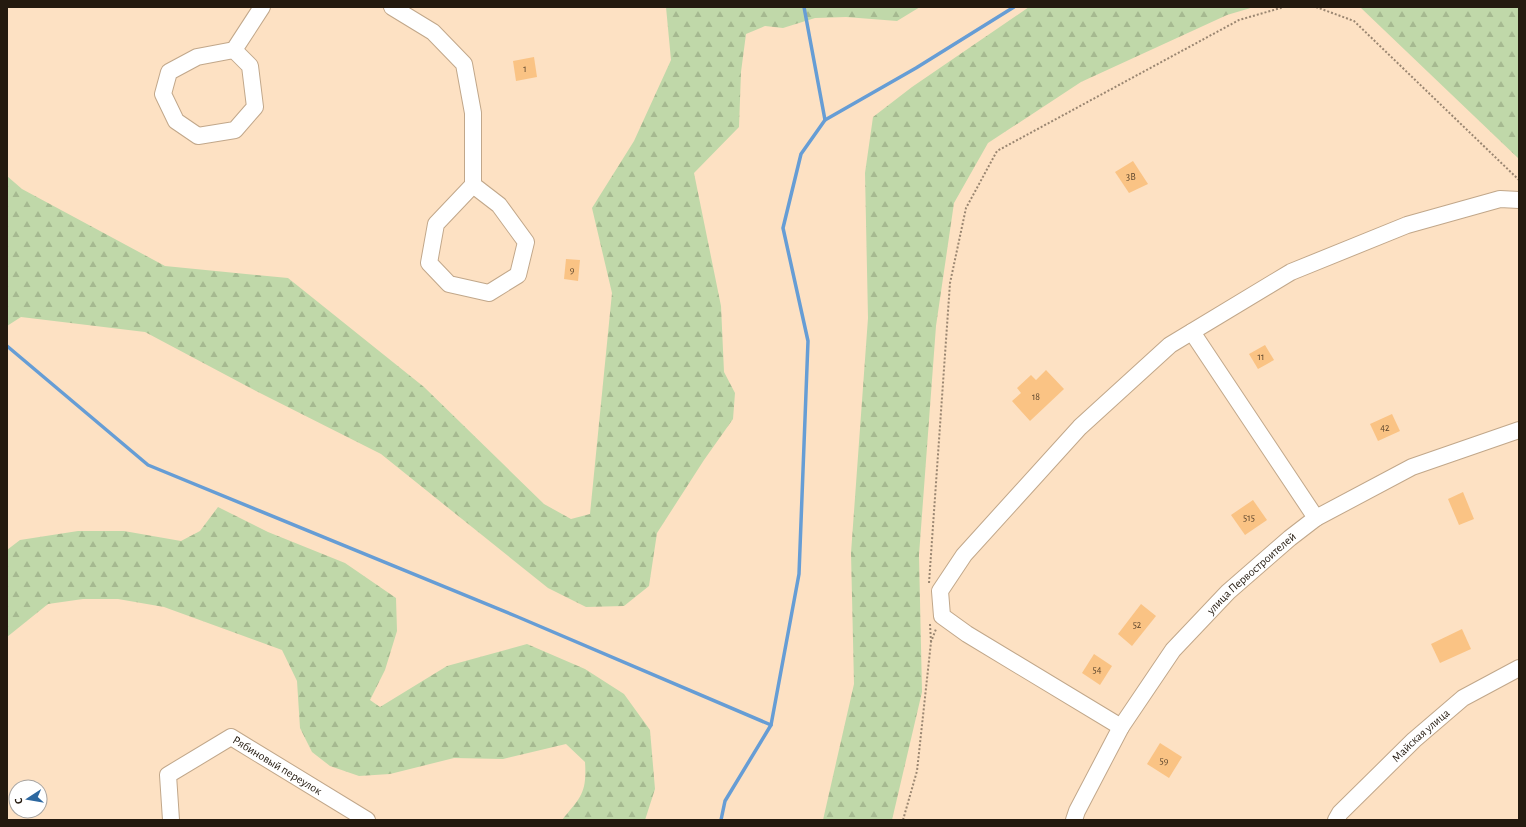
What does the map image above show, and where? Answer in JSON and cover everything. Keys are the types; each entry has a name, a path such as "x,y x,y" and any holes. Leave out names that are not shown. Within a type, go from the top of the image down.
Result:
{"street":[{"path":"234,50 250,66 255,107 234,130 198,136 176,121 163,94 169,72 197,57 234,50 262,7"},
{"path":"392,7 408,12 433,32 464,64 473,113 473,185 436,224 429,263 449,284 488,293 518,275 526,242 499,205 473,185"},
{"path":"1121,727 967,634 936,618 940,591 964,555 1080,427 1170,345 1291,272 1407,224 1500,199 1519,200"},
{"path":"1192,332 1316,518"},
{"name":"улица Первостроителей","path":"1074,820 1077,811 1121,727 1173,650 1228,592 1316,518 1412,467 1519,430"},
{"name":"Майская улица","path":"1336,820 1340,813 1414,740 1463,698 1519,668"},
{"name":"Рябиновый переулок","path":"171,820 168,775 231,737 367,820"}],"path":[{"path":"929,585 950,283 966,208 997,151 1239,20 1284,7"},
{"path":"1316,7 1354,22 1519,180"},
{"path":"931,642 936,618"},
{"path":"903,820 917,771 931,642 936,618"}],"green space":[{"path":"666,7 920,7 897,21 846,17 815,18 783,28 765,26 746,34 741,72 739,127 694,173 721,306 724,372 735,393 733,419 704,460 657,533 649,586 624,606 586,607 548,588 381,454 258,392 145,332 21,317 7,326 7,176 22,189 165,266 288,278 424,387 544,504 571,519 590,514 612,293 592,208 634,141 671,60"},
{"path":"1029,7 1254,7 1227,15 1081,82 988,143 954,203 936,326 919,555 922,692 892,820 823,820 854,684 851,553 868,318 865,173 873,117 912,87"},
{"path":"1358,7 1519,7 1519,159 1361,8"},
{"path":"218,507 268,532 345,563 396,598 397,631 385,670 370,700 380,707 447,666 527,644 585,669 624,694 650,730 655,789 645,820 562,820 578,800 584,788 585,781 585,762 566,744 503,759 454,758 390,774 359,776 330,766 312,752 300,728 297,681 282,650 164,607 118,599 83,599 48,604 7,637 7,550 20,540 78,531 124,531 181,541 200,531"}],"building":[{"path":"534,57 537,77 516,81 513,61"},
{"path":"1133,161 1148,184 1129,193 1115,172"},
{"path":"566,259 580,260 578,281 564,279"},
{"path":"1265,345 1274,360 1258,369 1249,354"},
{"path":"1046,370 1064,389 1030,421 1012,401 1021,393 1017,388 1031,375 1036,380"},
{"path":"1392,414 1400,431 1378,441 1370,424"},
{"path":"1463,492 1474,519 1459,525 1448,499"},
{"path":"1253,500 1267,520 1245,535 1231,515"},
{"path":"1141,604 1156,616 1132,646 1118,634"},
{"path":"1462,629 1471,649 1440,663 1431,644"},
{"path":"1094,654 1112,666 1100,685 1082,673"},
{"path":"1160,743 1182,757 1169,778 1147,764"}],"waterway":[{"path":"721,820 725,801 771,725 799,574 808,341 783,228 801,154 825,120 804,7"},
{"path":"825,120 916,68 1014,7"},
{"path":"7,346 148,465 518,617 771,725"}]}
